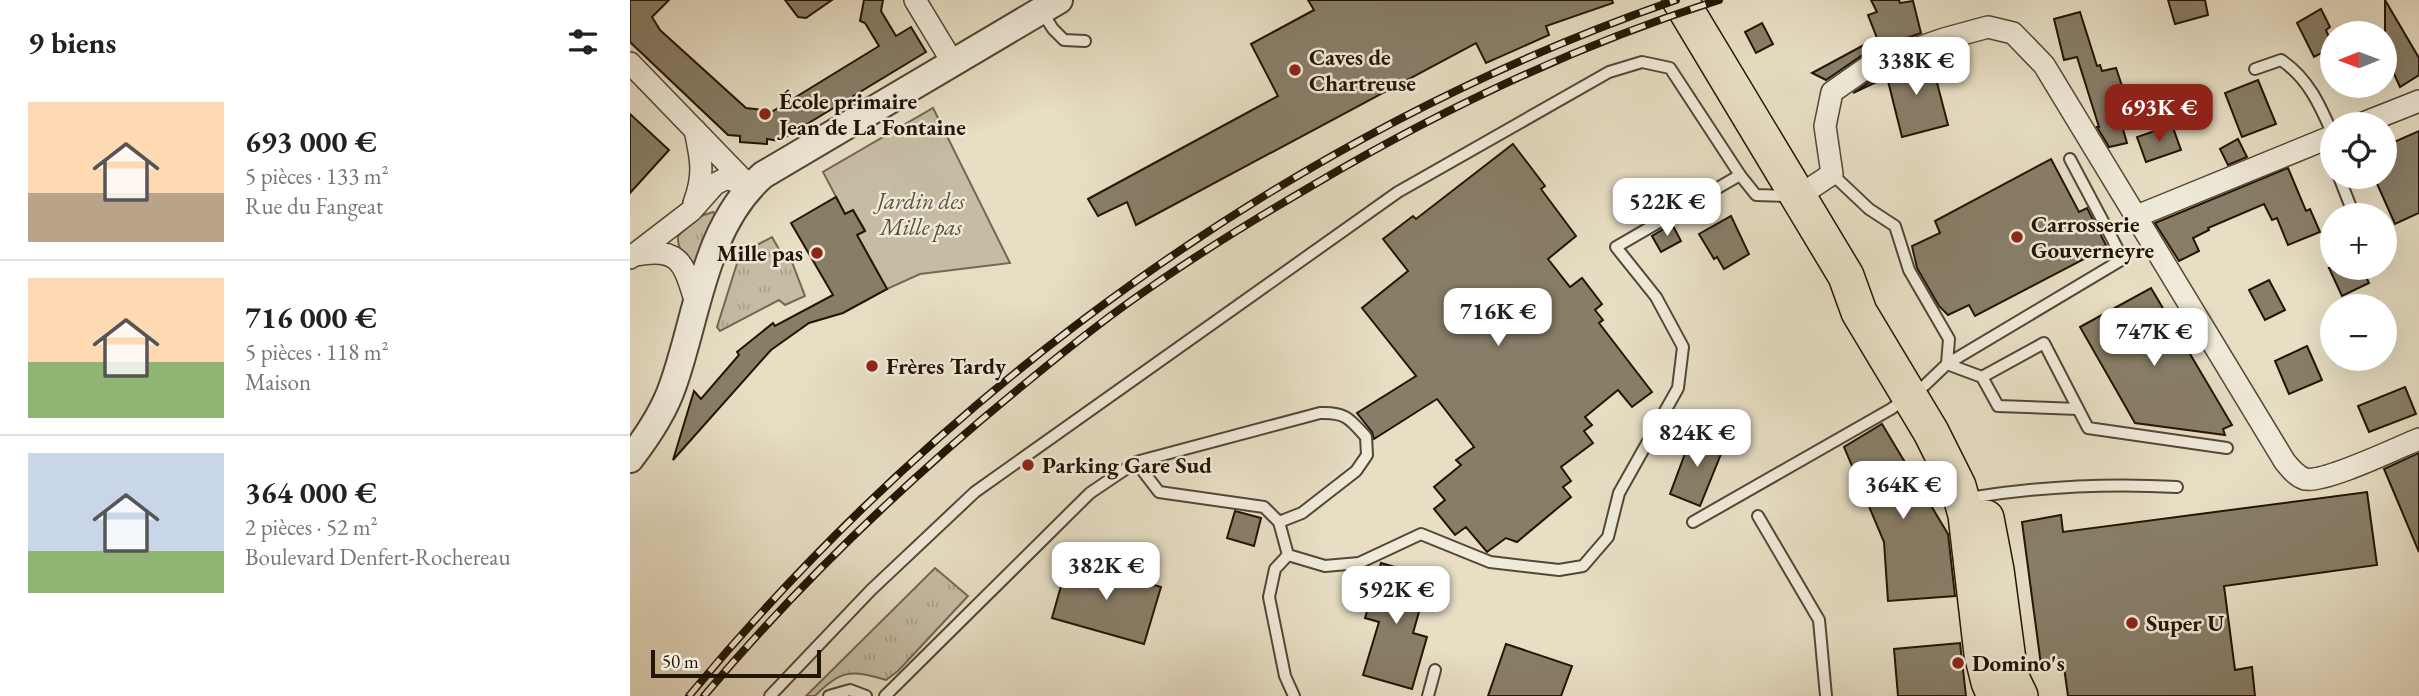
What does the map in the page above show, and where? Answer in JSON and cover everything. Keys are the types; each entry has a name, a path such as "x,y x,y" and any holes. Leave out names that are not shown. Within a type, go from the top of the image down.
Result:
{"main road":[{"path":"1680,0 1846,276 1878,307 1927,382 1957,440 1970,498 1996,570 2010,675 2020,696"},
{"path":"1970,498 1966,515 1982,654 1995,696"}],"street":[{"path":"915,0 953,63"},
{"path":"632,257 691,211 724,201 750,187 770,171 1050,5"},
{"path":"1799,196 1832,174 1825,126 1832,92 1872,64 1944,39 1988,27 2013,33 2044,65 2285,462 2295,474 2307,480 2331,475 2419,439"},
{"path":"630,63 750,187"},
{"path":"2391,112 2419,101"},
{"path":"691,211 702,183 703,167 695,130"},
{"path":"2137,216 2320,141"},
{"path":"630,459 647,437 672,388 696,303 728,217 750,187"},
{"path":"632,257 665,253 678,259 686,271 696,303"}],"lane":[{"path":"1050,5 1053,29 1063,40 1085,41"},
{"path":"2255,69 2281,60 2296,70 2317,98 2322,112"},
{"path":"770,696 871,590 975,492 1398,192 1609,72 1642,62 1670,68 1756,195 1799,196"},
{"path":"1693,522 1891,409 1927,382 2123,259 2070,159"},
{"path":"1832,174 1869,209 1895,226 1909,270 1949,339 1927,382"},
{"path":"1288,555 1325,566 1359,563 1421,534 1490,562 1559,570 1583,566 1608,537 1619,493 1678,388 1683,347 1656,297 1616,247 1740,175"},
{"path":"1927,382 1982,377 2045,343 2088,428 2227,448"},
{"path":"1982,377 1997,406 2078,409"},
{"path":"885,696 1090,493 1136,462 1320,413 1337,412 1350,418 1366,437 1367,455 1356,471 1302,513 1279,522"},
{"path":"1136,462 1159,492 1264,506 1279,522 1288,555"},
{"path":"1970,498 2001,492 2129,484 2177,487"},
{"path":"1758,516 1819,620 1826,696"},
{"path":"1288,555 1275,569 1269,597 1285,676 1294,696"},
{"path":"1428,696 1435,670"},
{"path":"830,696 850,690 866,696"}],"green space":[{"name":"Jardin des Mille pas","path":"933,108 1010,263 920,274 887,289 857,235 865,230 853,210 845,214 823,172"},
{"path":"713,212 716,215 697,265 683,254 678,236 698,217"},
{"path":"772,237 784,258 790,257 805,296 785,305 779,300 720,331 717,327 740,254"},
{"path":"935,568 968,596 898,671 886,680 864,674 840,676 815,696 806,696"}],"building":[{"path":"630,0 669,0 652,17 660,30 746,108 773,111 879,46 865,23 860,21 864,0 883,0 881,11 896,36 911,27 926,52 779,141 767,139 767,144 740,142 740,136 728,135 630,42"},
{"path":"785,0 832,0 806,18 798,17"},
{"path":"1308,0 1612,0 1613,3 1546,26 1549,35 1486,63 1476,43 1136,225 1127,202 1098,216 1088,199 1278,96 1251,44 1314,10"},
{"path":"1871,0 1899,0 1900,3 1913,1 1921,33 1867,52 1826,80 1812,73 1877,38 1868,15 1877,12"},
{"path":"2168,0 2205,0 2208,15 2175,24"},
{"path":"2385,0 2397,21 2385,21"},
{"path":"2321,9 2327,21 2320,21 2320,54 2314,57 2297,23"},
{"path":"2080,12 2097,66 2100,65 2102,71 2116,68 2124,92 2113,95 2127,143 2109,147 2097,127 2077,57 2064,60 2054,19"},
{"path":"2398,22 2419,58 2419,75 2400,87"},
{"path":"1762,23 1773,44 1756,53 1745,32"},
{"path":"1934,56 1939,73 1935,75 1948,125 1902,137 1887,77 1853,93 1878,76"},
{"path":"2258,80 2276,124 2242,137 2225,93"},
{"path":"630,114 669,150 630,193"},
{"path":"2172,125 2181,150 2146,162 2137,137"},
{"path":"2419,131 2419,213 2397,223 2397,203 2386,203 2379,189 2397,189 2397,141"},
{"path":"2238,139 2247,157 2228,165 2220,149"},
{"path":"1513,144 1545,186 1541,189 1576,236 1548,259 1570,287 1582,278 1602,304 1595,310 1603,320 1599,323 1652,392 1632,407 1618,390 1585,417 1592,425 1584,431 1593,443 1561,467 1571,481 1563,487 1571,497 1517,542 1506,538 1487,552 1466,527 1455,535 1434,509 1445,500 1434,487 1461,465 1456,460 1474,447 1437,399 1374,439 1372,432 1357,413 1416,376 1362,308 1408,271 1383,239 1413,216 1416,219"},
{"name":"Carrosserie Gouverneyre","path":"2051,159 2079,212 2087,208 2107,247 1975,316 1969,305 1948,315 1939,306 1917,268 1912,246 1940,233 1935,221"},
{"path":"2288,168 2306,211 2310,209 2320,232 2288,245 2277,218 2272,220 2264,204 2208,228 2209,230 2193,238 2199,251 2179,261 2155,223"},
{"path":"836,197 845,214 853,210 865,231 857,235 887,289 843,313 809,323 771,350 673,460 694,391 701,399 739,355 737,352 773,323 775,326 833,295 791,223"},
{"path":"1731,216 1749,254 1724,269 1717,257 1714,259 1699,234"},
{"path":"1672,224 1681,241 1661,252 1652,236"},
{"path":"2269,280 2285,310 2265,320 2249,290"},
{"path":"2335,280 2368,280 2369,283 2346,294 2341,294"},
{"path":"2151,288 2232,425 2223,429 2225,435 2135,423 2080,327"},
{"path":"2307,346 2322,380 2289,394 2275,361"},
{"path":"2405,387 2416,414 2369,432 2358,406"},
{"path":"1882,424 1948,534 1955,596 1888,601 1884,542 1844,447"},
{"path":"1693,432 1725,444 1700,506 1670,494"},
{"path":"2419,453 2419,552 2384,469"},
{"name":"Super U","path":"2367,492 2377,565 2224,586 2235,670 2252,667 2255,696 2068,696 2063,660 2041,665 2022,522 2061,515 2063,532"},
{"path":"1235,511 1261,518 1254,546 1227,538"},
{"path":"1068,561 1161,587 1144,644 1052,618"},
{"path":"1381,563 1429,577 1413,633 1427,637 1412,689 1363,675 1379,622 1365,618"},
{"path":"1960,643 1966,696 1898,696 1894,649"},
{"path":"1506,644 1572,666 1561,696 1488,696"}],"railway":[{"path":"689,696 789,583 898,475 1013,375 1136,281 1264,196 1397,121 1535,55 1676,0"},
{"path":"704,696 818,571 899,493 1057,357 1171,273 1315,184 1462,104 1614,37 1719,0"}],"place":[{"name":"Caves de Chartreuse","path":"1295,70"},
{"name":"École primaire Jean de La Fontaine","path":"765,114"},
{"name":"Carrosserie Gouverneyre","path":"2017,237"},
{"name":"Mille pas","path":"817,253"},
{"name":"Frères Tardy","path":"872,366"},
{"name":"Parking Gare Sud","path":"1028,465"},
{"name":"Super U","path":"2132,623"},
{"name":"Domino's","path":"1958,663"}]}
